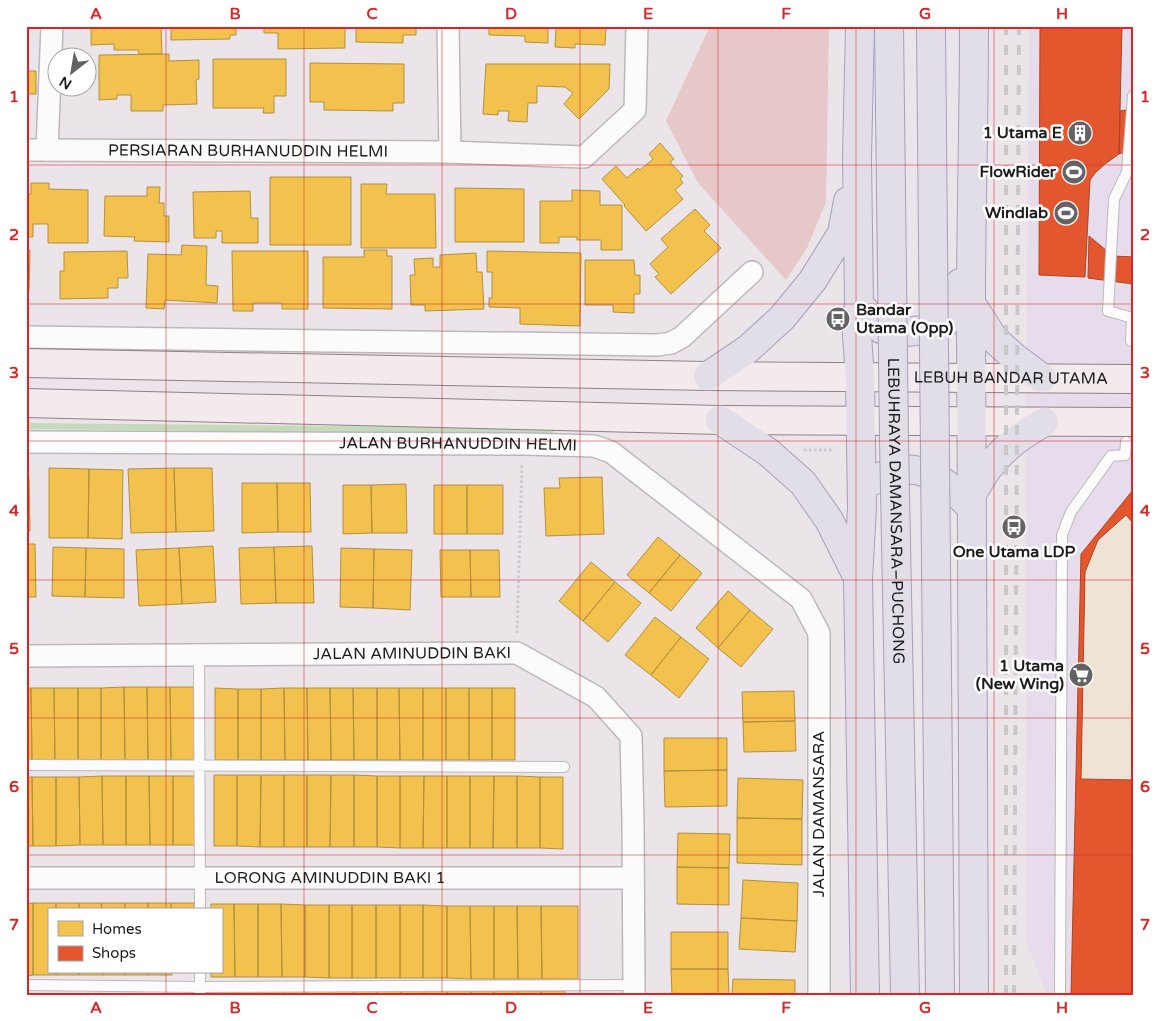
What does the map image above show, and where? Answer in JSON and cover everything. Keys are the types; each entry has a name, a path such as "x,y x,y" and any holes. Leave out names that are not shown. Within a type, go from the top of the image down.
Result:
{"highway":[{"path":"860,26 857,157 859,304 856,322 861,421 862,508 858,579 865,995"},
{"name":"LEBUHRAYA DAMANSARA–PUCHONG","path":"889,26 894,451 905,995"},
{"path":"931,26 940,995"},
{"path":"974,26 971,303 974,995"},
{"path":"859,304 881,328 906,332 922,330 946,322 958,311 965,157 974,140"},
{"path":"708,376 748,349 782,318 813,280 842,233 857,157"},
{"path":"971,303 994,339 1042,378"},
{"path":"720,420 768,452 803,483 829,520 858,579"},
{"path":"971,502 994,460 1024,434 1044,422"},
{"path":"862,508 871,482 882,475 909,469 928,472 947,484 963,499 971,502"}],"main road":[{"path":"26,363 708,376 860,377"},
{"name":"LEBUH BANDAR UTAMA","path":"860,377 1133,379"},
{"name":"JALAN BURHANUDDIN HELMI","path":"26,404 720,420 861,421"},
{"path":"861,421 1044,422 1129,432"}],"street":[{"name":"PERSIARAN BURHANUDDIN HELMI","path":"52,26 37,150 450,152 584,157 635,110 637,26"},
{"path":"448,26 450,152"},
{"path":"26,337 658,345 671,343 682,337 752,272"},
{"name":"JALAN BURHANUDDIN HELMI","path":"26,442 594,446 612,452 801,599 819,633"},
{"name":"JALAN DAMANSARA","path":"819,633 819,995"},
{"name":"JALAN AMINUDDIN BAKI","path":"26,656 517,653 596,697 631,736 634,990"},
{"name":"LORONG AMINUDDIN BAKI 1","path":"26,878 633,878"}],"lane":[{"path":"1130,341 1132,318 1108,311 1114,199 1127,172 1133,96"},
{"path":"1060,995 1062,535 1072,512 1111,456 1126,455 1129,432"},
{"path":"200,655 200,908"},
{"path":"26,766 564,767"},
{"path":"200,974 200,991"},
{"path":"26,985 200,991 634,990"}],"path":[{"path":"517,653 523,444"},
{"path":"799,450 832,450"}],"shaded area":[{"path":"710,26 829,26 826,202 807,248 786,280 698,183 666,121"},
{"path":"1029,26 1133,26 1133,995 1047,995 1026,941"},
{"path":"1126,515 1133,523 1133,780 1081,779 1085,572 1098,540"}],"building: Homes":[{"path":"91,26 161,26 162,54 139,54 138,50 114,50 114,44 91,45"},
{"path":"171,26 236,26 236,35 230,35 230,39 171,40"},
{"path":"264,26 345,26 345,48 278,49 278,33 264,33"},
{"path":"356,26 416,26 416,35 403,35 403,43 356,42"},
{"path":"489,26 548,26 548,43 525,42 525,36 489,35"},
{"path":"556,26 606,26 605,45 575,44 575,48 555,47"},
{"path":"169,54 169,61 199,60 199,79 196,80 197,104 163,105 163,111 131,111 131,95 117,95 117,99 99,100 99,55"},
{"path":"213,59 286,59 286,96 274,96 274,113 263,113 264,108 213,108"},
{"path":"310,63 404,64 404,103 393,103 393,111 324,110 324,102 310,102"},
{"path":"486,64 610,64 609,89 579,119 564,104 573,93 565,87 537,86 537,103 528,103 527,122 508,121 509,111 498,111 498,115 483,114"},
{"path":"26,71 36,71 36,94 26,94"},
{"path":"660,143 674,159 670,162 683,176 680,179 683,183 675,190 683,199 646,231 602,179 616,166 627,178 638,168 640,170 653,159 649,154"},
{"path":"270,177 351,177 351,245 270,245"},
{"path":"31,183 49,183 49,189 88,190 88,243 48,243 48,224 33,224 33,237 26,237 26,194 31,194"},
{"path":"361,184 387,184 386,194 435,194 436,248 361,248"},
{"path":"147,187 160,187 159,203 164,203 164,216 169,216 169,242 134,241 135,237 104,236 105,196 147,196"},
{"path":"455,188 524,189 524,242 455,242"},
{"path":"572,190 600,191 600,205 622,205 622,250 601,250 601,240 577,240 577,237 559,237 559,243 540,243 540,201 572,201"},
{"path":"250,191 251,218 258,218 258,243 222,243 222,231 216,231 216,238 194,238 193,192"},
{"path":"695,209 710,225 704,231 721,248 671,294 655,277 659,274 650,264 668,247 661,239"},
{"path":"182,245 207,246 206,285 218,286 217,303 165,300 164,309 146,308 148,254 181,255"},
{"path":"26,250 30,250 29,291 26,291"},
{"path":"364,250 387,250 387,256 392,256 392,309 323,308 323,257 364,257"},
{"path":"127,251 128,278 118,278 118,288 108,288 108,298 60,299 60,271 64,271 64,252"},
{"path":"232,251 308,251 308,309 282,309 282,303 253,303 253,311 233,311"},
{"path":"487,251 581,253 580,326 520,324 520,308 489,307 489,298 492,298 492,272 487,272"},
{"path":"476,253 477,272 482,272 484,309 425,311 425,305 411,305 410,275 415,275 414,259 433,258 433,267 440,267 440,255"},
{"path":"585,260 634,260 635,275 640,275 640,294 634,294 634,313 613,312 613,305 585,305"},
{"path":"49,468 89,469 88,538 49,538"},
{"path":"174,468 176,532 131,533 128,469"},
{"path":"174,468 212,468 214,531 176,532"},
{"path":"89,469 123,470 122,539 88,538"},
{"path":"26,477 29,477 30,531 26,531"},
{"path":"602,477 604,534 546,536 544,488 560,488 559,478"},
{"path":"242,483 277,483 278,532 242,533"},
{"path":"277,483 310,483 311,532 278,532"},
{"path":"406,484 407,533 372,533 371,485"},
{"path":"343,485 371,485 372,533 343,534"},
{"path":"434,485 467,485 467,534 434,534"},
{"path":"467,485 503,485 503,534 467,534"},
{"path":"658,537 680,555 649,593 627,575"},
{"path":"26,544 35,544 36,597 26,597"},
{"path":"213,546 216,602 182,604 179,548"},
{"path":"312,546 314,603 276,603 274,547"},
{"path":"53,547 86,548 85,597 52,596"},
{"path":"274,547 276,603 241,604 239,548"},
{"path":"86,548 124,549 124,598 85,597"},
{"path":"179,548 182,604 139,606 136,550"},
{"path":"341,548 374,549 373,608 340,607"},
{"path":"374,549 412,550 410,610 373,608"},
{"path":"440,550 470,550 471,597 441,597"},
{"path":"470,550 499,550 500,597 471,597"},
{"path":"680,555 702,573 671,611 649,593"},
{"path":"591,562 615,582 583,621 559,601"},
{"path":"615,582 641,603 608,642 583,621"},
{"path":"728,591 750,610 718,648 696,628"},
{"path":"750,610 773,629 741,667 718,648"},
{"path":"655,617 681,637 651,675 625,655"},
{"path":"681,637 709,659 679,698 651,675"},
{"path":"124,687 125,760 101,760 101,688"},
{"path":"124,687 147,687 148,760 125,760"},
{"path":"147,687 170,687 171,760 148,760"},
{"path":"170,687 194,687 195,760 171,760"},
{"path":"26,688 31,688 32,761 26,761"},
{"path":"31,688 54,688 55,761 32,761"},
{"path":"54,688 78,688 78,760 55,761"},
{"path":"78,688 101,688 101,760 78,760"},
{"path":"215,688 238,689 238,760 215,760"},
{"path":"284,688 285,760 261,760 261,689"},
{"path":"284,688 307,688 308,760 285,760"},
{"path":"307,688 330,688 331,760 308,760"},
{"path":"330,688 353,688 354,760 331,760"},
{"path":"353,688 377,688 377,760 354,760"},
{"path":"377,688 399,688 400,760 377,760"},
{"path":"399,688 423,688 423,760 400,760"},
{"path":"423,688 446,688 446,760 423,760"},
{"path":"446,688 469,688 469,760 446,760"},
{"path":"469,688 492,688 492,760 469,760"},
{"path":"492,688 515,688 515,760 492,760"},
{"path":"238,689 261,689 261,760 238,760"},
{"path":"794,691 795,721 743,722 742,692"},
{"path":"795,721 796,751 744,752 743,722"},
{"path":"664,738 727,738 727,770 664,771"},
{"path":"727,770 727,806 665,807 664,771"},
{"path":"214,775 237,775 237,846 214,846"},
{"path":"237,775 261,775 260,847 237,846"},
{"path":"261,775 284,775 284,847 260,847"},
{"path":"284,775 307,775 307,847 284,847"},
{"path":"307,775 331,775 330,847 307,847"},
{"path":"331,775 354,775 354,847 330,847"},
{"path":"354,775 377,776 377,847 354,847"},
{"path":"102,776 126,776 126,845 103,845"},
{"path":"102,776 103,845 80,845 79,777"},
{"path":"126,776 149,776 150,845 126,845"},
{"path":"149,776 173,776 173,845 150,845"},
{"path":"173,776 196,776 197,845 173,845"},
{"path":"377,776 400,776 400,848 377,847"},
{"path":"400,776 424,776 423,848 400,848"},
{"path":"424,776 447,776 447,848 423,848"},
{"path":"447,776 470,776 470,848 447,848"},
{"path":"470,776 494,776 493,848 470,848"},
{"path":"494,776 517,776 517,848 493,848"},
{"path":"517,776 540,777 540,848 517,848"},
{"path":"26,777 32,777 33,846 26,846"},
{"path":"32,777 56,777 56,846 33,846"},
{"path":"56,777 79,777 80,845 56,846"},
{"path":"540,777 563,777 563,849 540,848"},
{"path":"738,778 803,780 802,819 737,818"},
{"path":"737,818 802,819 802,865 737,863"},
{"path":"678,833 730,834 729,868 677,867"},
{"path":"677,867 729,868 729,905 677,904"},
{"path":"743,880 798,883 797,921 741,918"},
{"path":"33,903 33,975 26,976 26,904"},
{"path":"33,903 56,903 56,908 48,908 48,974 56,975 33,975"},
{"path":"56,903 79,903 79,908 56,908"},
{"path":"79,903 101,903 102,908 79,908"},
{"path":"101,903 125,903 125,908 102,908"},
{"path":"125,903 148,903 148,908 125,908"},
{"path":"148,903 171,903 171,908 148,908"},
{"path":"171,903 194,903 194,908 171,908"},
{"path":"211,904 234,904 235,977 211,977 211,974 222,974 222,908 211,908"},
{"path":"234,904 258,904 258,977 235,977"},
{"path":"258,904 281,904 282,977 258,977"},
{"path":"281,904 305,905 305,977 282,977"},
{"path":"305,905 329,905 329,978 305,977"},
{"path":"329,905 352,905 352,978 329,978"},
{"path":"352,905 376,905 376,978 352,978"},
{"path":"376,905 400,905 400,978 376,978"},
{"path":"400,905 423,905 423,978 400,978"},
{"path":"423,905 447,906 447,978 423,978"},
{"path":"447,906 470,906 471,979 447,978"},
{"path":"470,906 494,906 494,979 471,979"},
{"path":"494,906 517,906 518,979 494,979"},
{"path":"517,906 541,906 542,979 518,979"},
{"path":"541,906 578,906 578,979 542,979"},
{"path":"741,918 797,921 795,952 739,949"},
{"path":"671,932 728,932 728,969 671,969"},
{"path":"671,969 728,969 729,995 672,995"},
{"path":"56,974 79,974 79,975"},
{"path":"103,974 103,975 79,975"},
{"path":"103,974 125,974 125,975"},
{"path":"125,974 148,974 148,975"},
{"path":"148,974 172,974 172,975"},
{"path":"733,979 795,980 795,995 732,995"},
{"path":"214,990 237,990 237,995 214,995"},
{"path":"237,990 261,990 261,995 237,995"},
{"path":"261,990 284,990 284,995 261,995"},
{"path":"284,990 307,991 307,995 284,995"},
{"path":"307,991 331,991 331,995 307,995"},
{"path":"331,991 354,991 354,995 331,995"},
{"path":"354,991 377,991 377,995 354,995"},
{"path":"377,991 401,991 401,995 377,995"},
{"path":"401,991 424,991 424,995 401,995"},
{"path":"424,991 447,991 447,995 424,995"},
{"path":"447,991 471,991 471,995 447,995"},
{"path":"471,991 494,991 494,995 471,995"},
{"path":"494,991 518,991 518,995 494,995"},
{"path":"518,991 541,991 541,995 518,995"},
{"path":"541,991 565,991 565,995 541,995"}],"building: Shops":[{"name":"1 Utama E","path":"1040,26 1122,26 1119,154 1105,164 1090,180 1085,277 1039,275"},
{"path":"1133,109 1133,149 1119,154 1120,111"},
{"path":"1089,236 1113,256 1133,257 1133,284 1088,278"},
{"name":"1 Utama (New Wing)","path":"1133,490 1133,523 1126,515 1098,540 1085,572 1081,779 1133,780 1133,995 1071,995 1081,554"}],"waterway":[{"path":"26,426 551,431"}],"railway":[{"path":"1006,26 1006,995"},
{"path":"1014,995 1019,26"}],"place":[{"name":"1 Utama E","path":"1080,133"},
{"name":"FlowRider","path":"1074,172"},
{"name":"Windlab","path":"1066,213"},
{"name":"Bandar Utama (Opp)","path":"838,319"},
{"name":"One Utama LDP","path":"1014,527"},
{"name":"1 Utama (New Wing)","path":"1081,675"}]}
